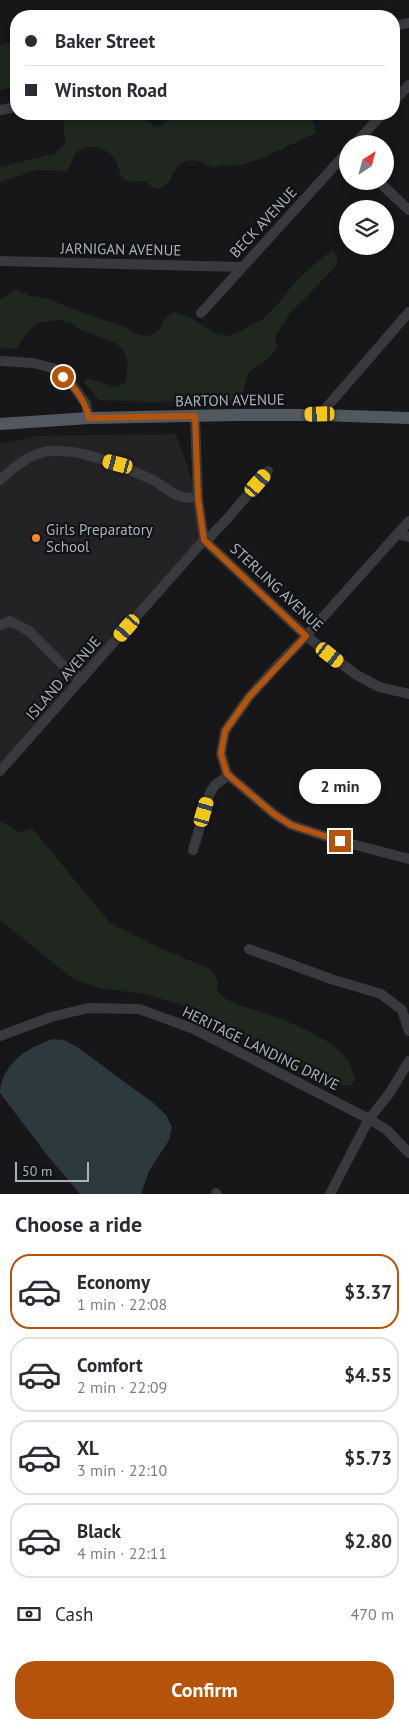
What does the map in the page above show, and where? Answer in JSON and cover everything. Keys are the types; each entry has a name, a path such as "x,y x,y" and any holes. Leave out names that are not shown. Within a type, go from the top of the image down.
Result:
{"main road":[{"name":"BARTON AVENUE","path":"0,424 89,418 320,414 409,418"},
{"name":"BARTON AVENUE","path":"0,430 52,421"}],"street":[{"path":"400,94 409,84"},
{"path":"362,135 376,120"},
{"name":"BECK AVENUE","path":"201,313 339,161"},
{"path":"388,190 409,210"},
{"name":"JARNIGAN AVENUE","path":"0,261 242,267"},
{"path":"320,414 409,312"},
{"path":"0,361 33,363 53,368 74,386 86,404 89,418"},
{"path":"195,416 198,498 205,540"},
{"path":"0,480 17,465 38,454 51,450 70,452 118,464 163,486 178,496 198,498"},
{"name":"ISLAND AVENUE","path":"0,772 268,471"},
{"path":"409,521 249,697 225,731 221,754 229,775 274,814 291,825 340,841 409,859"},
{"path":"397,534 409,537"},
{"name":"STERLING AVENUE","path":"205,540 306,636 354,674 380,687 409,694"},
{"path":"0,625 10,621 29,631 69,672 82,679"},
{"path":"193,850 210,794 215,785 229,775"},
{"path":"250,949 382,994 402,1010 409,1030"},
{"name":"HERITAGE LANDING DRIVE","path":"0,1036 51,1017 88,1008 139,1009 194,1029 369,1119 387,1130 409,1153"},
{"path":"330,1194 369,1119 389,1094 409,1061"}],"shaded area":[{"path":"10,42 10,88 0,90 0,45"},
{"path":"63,120 145,120 157,127 169,120 312,120 316,133 260,159 236,166 223,165 212,168 198,161 184,162 175,171 168,183 157,189 150,186 148,182 126,181 110,154 96,147 86,147 78,151 66,171 36,170 0,182 0,167 54,154 65,142"},
{"path":"333,251 337,257 337,264 290,313 275,337 277,348 266,361 255,367 248,374 242,395 232,402 221,403 202,400 154,402 99,400 84,382 87,378 115,387 126,382 128,362 123,351 116,343 81,330 71,323 58,320 38,323 27,333 16,349 0,348 0,300 17,289 30,296 46,298 125,327 139,335 148,336 160,329 166,317 174,312 189,317 216,333 228,336 264,318 296,281 324,256"},
{"path":"176,434 198,498 204,540 0,771 0,444 36,436"},
{"path":"0,821 20,832 32,828 110,923 160,948 210,969 218,981 217,991 233,1003 271,1015 327,1041 349,1063 355,1079 351,1086 340,1085 182,1005 146,994 99,988 72,978 0,920"},
{"path":"52,1039 64,1040 77,1047 152,1102 166,1115 172,1127 169,1140 149,1171 141,1194 80,1194 47,1155 0,1093 2,1081 8,1069 17,1059 30,1049"}],"place":[{"name":"Girls Preparatory School","path":"36,538"}],"route":[{"path":"63,377 74,386 86,404 89,418 195,416 198,498 204,540 306,636 249,697 225,731 221,754 227,774 274,814 291,825 340,841"}]}
